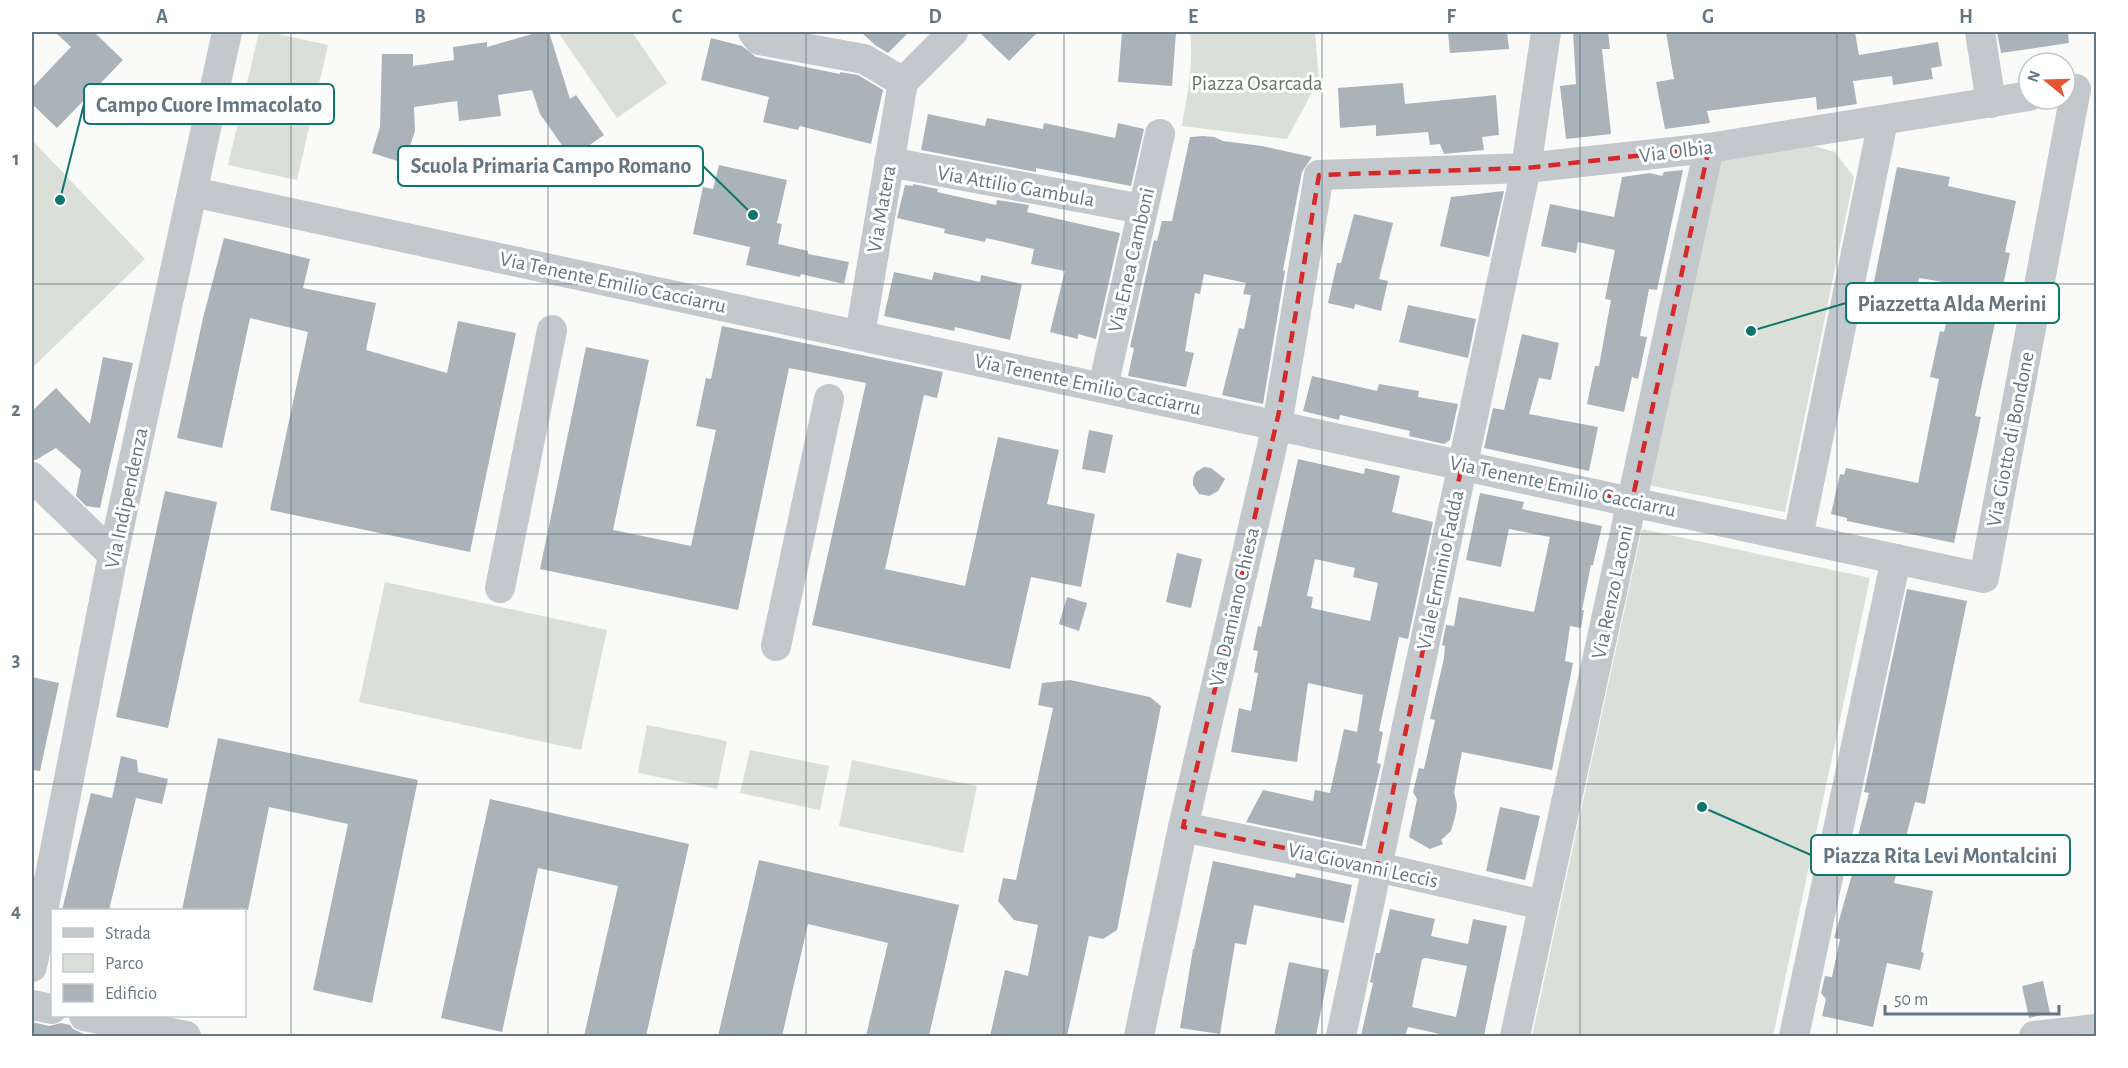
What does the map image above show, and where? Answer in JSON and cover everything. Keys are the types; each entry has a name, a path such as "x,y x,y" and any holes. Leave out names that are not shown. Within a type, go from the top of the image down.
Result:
{"street":[{"name":"Via Indipendenza","path":"32,967 113,555 227,32"},
{"path":"753,32 759,40 864,59 903,82 954,32"},
{"name":"Viale Erminio Fadda","path":"1341,1036 1526,168 1546,32"},
{"path":"1980,32 1991,103"},
{"name":"Via Matera","path":"860,335 903,82"},
{"name":"Via Giotto di Bondone","path":"1984,578 2079,88"},
{"name":"Via Olbia","path":"1319,175 1526,168 1709,148 2017,98"},
{"path":"1798,537 1882,121"},
{"name":"Via Enea Camboni","path":"1102,387 1160,134"},
{"name":"Via Renzo Laconi","path":"1515,1036 1709,148"},
{"name":"Via Attilio Gambula","path":"889,162 1142,209"},
{"name":"Via Damiano Chiesa","path":"1139,1036 1183,827 1277,425 1319,175"},
{"name":"Via Tenente Emilio Cacciarru","path":"193,192 1984,578"},
{"path":"500,588 552,330"},
{"path":"776,646 829,399"},
{"path":"32,477 113,555"},
{"path":"1794,1036 1896,559"},
{"name":"Via Giovanni Leccis","path":"1183,827 1377,867 1543,905"},
{"path":"32,1005 51,1009"},
{"path":"89,1017 186,1036"},
{"path":"2034,1036 2097,1029"}],"highlighted area":[{"path":"1709,148 1632,501 1462,465 1377,867 1183,827 1279,412 1319,175 1526,168"}],"green space":[{"path":"259,32 269,32 328,45 297,180 228,165"},
{"path":"558,32 632,32 667,83 617,118"},
{"name":"Piazza Osarcada","path":"1190,32 1315,32 1319,79 1287,139 1182,126 1191,67"},
{"path":"32,140 145,259 32,368"},
{"path":"1806,144 1835,152 1854,177 1785,512 1647,485 1719,157"},
{"path":"1642,529 1870,578 1773,1036 1532,1036"},
{"path":"385,582 607,630 581,750 359,702"},
{"path":"647,725 727,741 717,789 638,773"},
{"path":"750,750 829,766 820,810 740,793"},
{"path":"852,760 977,786 963,853 839,826"}],"building":[{"path":"55,32 94,32 123,60 57,128 32,104 32,88 71,47"},
{"path":"539,32 549,32 570,99 576,95 604,135 571,158 540,114 532,90 498,95 501,116 459,121 457,101 414,107 415,131 404,163 372,153 380,127 382,54 413,54 413,66 454,60 453,47 487,42 487,47"},
{"path":"861,32 909,32 888,53"},
{"path":"979,32 1038,32 1009,61"},
{"path":"1122,32 1176,32 1172,86 1118,82"},
{"path":"1448,32 1507,32 1509,49 1450,53"},
{"path":"1573,32 1608,32 1610,49 1602,49 1611,134 1566,139 1560,86 1576,84"},
{"path":"1666,32 1855,32 1859,55 1938,42 1942,66 1931,68 1933,79 1893,85 1892,76 1853,81 1857,104 1817,110 1816,97 1707,111 1710,123 1665,129 1656,82 1674,79"},
{"path":"1997,32 2068,32 2069,43 2001,53"},
{"path":"711,38 742,46 756,57 840,74 840,72 858,75 883,90 871,144 800,126 798,130 763,122 769,97 701,80"},
{"path":"1403,83 1405,104 1496,95 1499,135 1482,137 1484,150 1444,154 1440,144 1430,145 1428,132 1376,136 1376,125 1340,128 1338,88"},
{"path":"928,114 985,126 987,118 1043,129 1044,123 1115,138 1118,123 1144,129 1131,186 1036,168 1036,172 921,150"},
{"path":"1203,136 1312,157 1302,172 1283,270 1285,271 1263,404 1222,395 1239,328 1244,329 1251,295 1243,294 1246,283 1204,274 1200,294 1195,293 1185,351 1194,353 1186,387 1128,376 1134,348 1130,347 1154,240 1157,241 1162,221 1172,221 1190,137"},
{"path":"719,165 787,180 777,223 782,224 778,244 808,251 808,254 849,262 844,284 746,265 750,247 693,234 703,187 713,189"},
{"path":"1897,167 1950,177 1948,186 2016,201 2005,252 2010,253 1975,416 1981,417 1954,543 1847,521 1847,518 1831,514 1840,474 1844,475 1846,468 1918,483 1939,379 1930,377 1940,331 1944,332 1955,284 1919,278 1916,296 1873,287"},
{"path":"1683,170 1657,290 1649,289 1640,336 1647,337 1638,379 1632,377 1624,412 1587,404 1595,366 1599,366 1611,300 1605,299 1615,250 1578,242 1576,253 1541,246 1550,204 1614,217 1622,177 1650,173 1662,176 1664,172"},
{"path":"913,184 938,189 937,192 996,205 997,200 1029,205 1027,212 1120,233 1096,339 1078,334 1078,339 1050,332 1065,271 1031,264 1034,249 986,238 985,242 944,233 945,229 897,218 905,185 913,186"},
{"path":"1504,191 1489,257 1440,246 1451,197"},
{"path":"1354,214 1393,223 1379,279 1388,281 1381,311 1355,304 1354,309 1328,303 1337,263 1341,263"},
{"path":"224,238 310,259 303,288 376,303 366,350 447,373 458,321 516,333 470,552 270,510 308,332 250,318 222,448 177,438 203,318"},
{"path":"894,272 932,280 934,272 980,282 981,275 1022,284 1010,340 955,327 954,331 884,316"},
{"path":"1408,305 1476,319 1468,358 1399,342"},
{"path":"722,326 943,372 937,398 924,395 885,569 965,586 998,437 1059,450 1047,504 1095,514 1081,587 1031,577 1010,669 812,625 866,383 789,368 738,610 540,569 586,347 649,360 613,530 691,546 716,430 696,426 706,378 711,379"},
{"path":"1522,334 1559,343 1551,380 1539,378 1529,414 1598,427 1589,471 1484,448 1493,408 1504,410"},
{"path":"103,357 133,363 100,508 86,506 76,496 81,470 56,448 32,460 32,411 56,388 90,424"},
{"path":"1312,376 1377,391 1379,384 1419,391 1418,397 1458,404 1450,440 1444,444 1409,436 1410,431 1340,415 1339,420 1303,411"},
{"path":"1089,430 1113,435 1105,473 1082,469"},
{"path":"1298,459 1364,474 1365,468 1400,476 1392,512 1433,522 1408,639 1399,637 1379,731 1383,732 1377,763 1381,764 1362,846 1246,822 1263,790 1313,801 1315,790 1330,793 1344,729 1357,732 1363,695 1308,683 1297,762 1231,752 1239,708 1251,711 1258,673 1254,672 1258,651 1253,650 1258,626 1261,627","holes":["1315,559 1355,568 1353,577 1378,583 1370,621 1311,608 1313,597 1307,596"]},
{"path":"1204,467 1211,468 1225,479 1218,491 1209,496 1199,494 1193,485 1196,472"},
{"path":"165,491 217,502 168,728 116,717"},
{"path":"1480,493 1524,502 1522,509 1602,526 1593,565 1591,565 1582,610 1584,610 1581,628 1570,626 1565,661 1573,663 1552,770 1462,752 1454,792 1456,813 1451,831 1441,840 1443,844 1430,849 1409,837 1417,799 1413,792 1419,768 1424,769 1435,720 1430,719 1444,658 1445,646 1442,645 1446,625 1454,626 1459,597 1534,612 1550,537 1509,529 1501,567 1466,560"},
{"path":"1177,553 1202,559 1191,608 1166,602"},
{"path":"1907,589 1967,601 1925,804 1915,802 1894,883 1933,891 1921,952 1924,953 1920,970 1887,963 1873,1027 1822,1016 1826,999 1821,993 1825,976 1832,977 1840,939 1834,938 1855,864 1851,863 1869,793 1864,792"},
{"path":"1067,597 1087,603 1079,631 1059,624"},
{"path":"32,677 59,683 40,771 32,770"},
{"path":"1070,680 1150,697 1161,706 1117,930 1103,939 1089,936 1067,1036 990,1036 1005,970 1028,976 1038,925 1014,920 998,901 1003,878 1016,880 1053,708 1038,705 1042,683"},
{"path":"218,738 418,780 372,1003 313,990 348,824 269,807 248,910 182,909"},
{"path":"121,756 137,760 138,772 168,779 162,804 136,798 109,909 62,909 91,793 112,798"},
{"path":"490,799 689,844 646,1036 584,1036 618,886 538,868 502,1032 441,1018"},
{"path":"1500,807 1540,816 1525,880 1486,871"},
{"path":"759,860 959,905 929,1036 866,1036 888,943 808,924 782,1036 718,1036"},
{"path":"1213,861 1295,878 1296,873 1352,885 1344,923 1254,905 1246,945 1235,943 1220,1034 1180,1028 1193,949"},
{"path":"1390,909 1435,919 1431,936 1468,944 1473,919 1507,926 1484,1036 1449,1036 1408,1027 1405,1036 1361,1036 1373,983 1370,982 1376,953 1380,953","holes":["1422,959 1467,966 1456,1017 1412,1007"]},
{"path":"1289,962 1329,970 1316,1036 1274,1036"},
{"path":"2043,981 2050,1013 2029,1018 2022,986"},
{"path":"32,1022 49,1026 61,1023 70,1025 84,1034 83,1036 32,1036"}],"place":[{"name":"Campo Cuore Immacolato","path":"60,200"},
{"name":"Scuola Primaria Campo Romano","path":"753,215"},
{"name":"Piazzetta Alda Merini","path":"1751,331"},
{"name":"Piazza Rita Levi Montalcini","path":"1702,807"}]}
